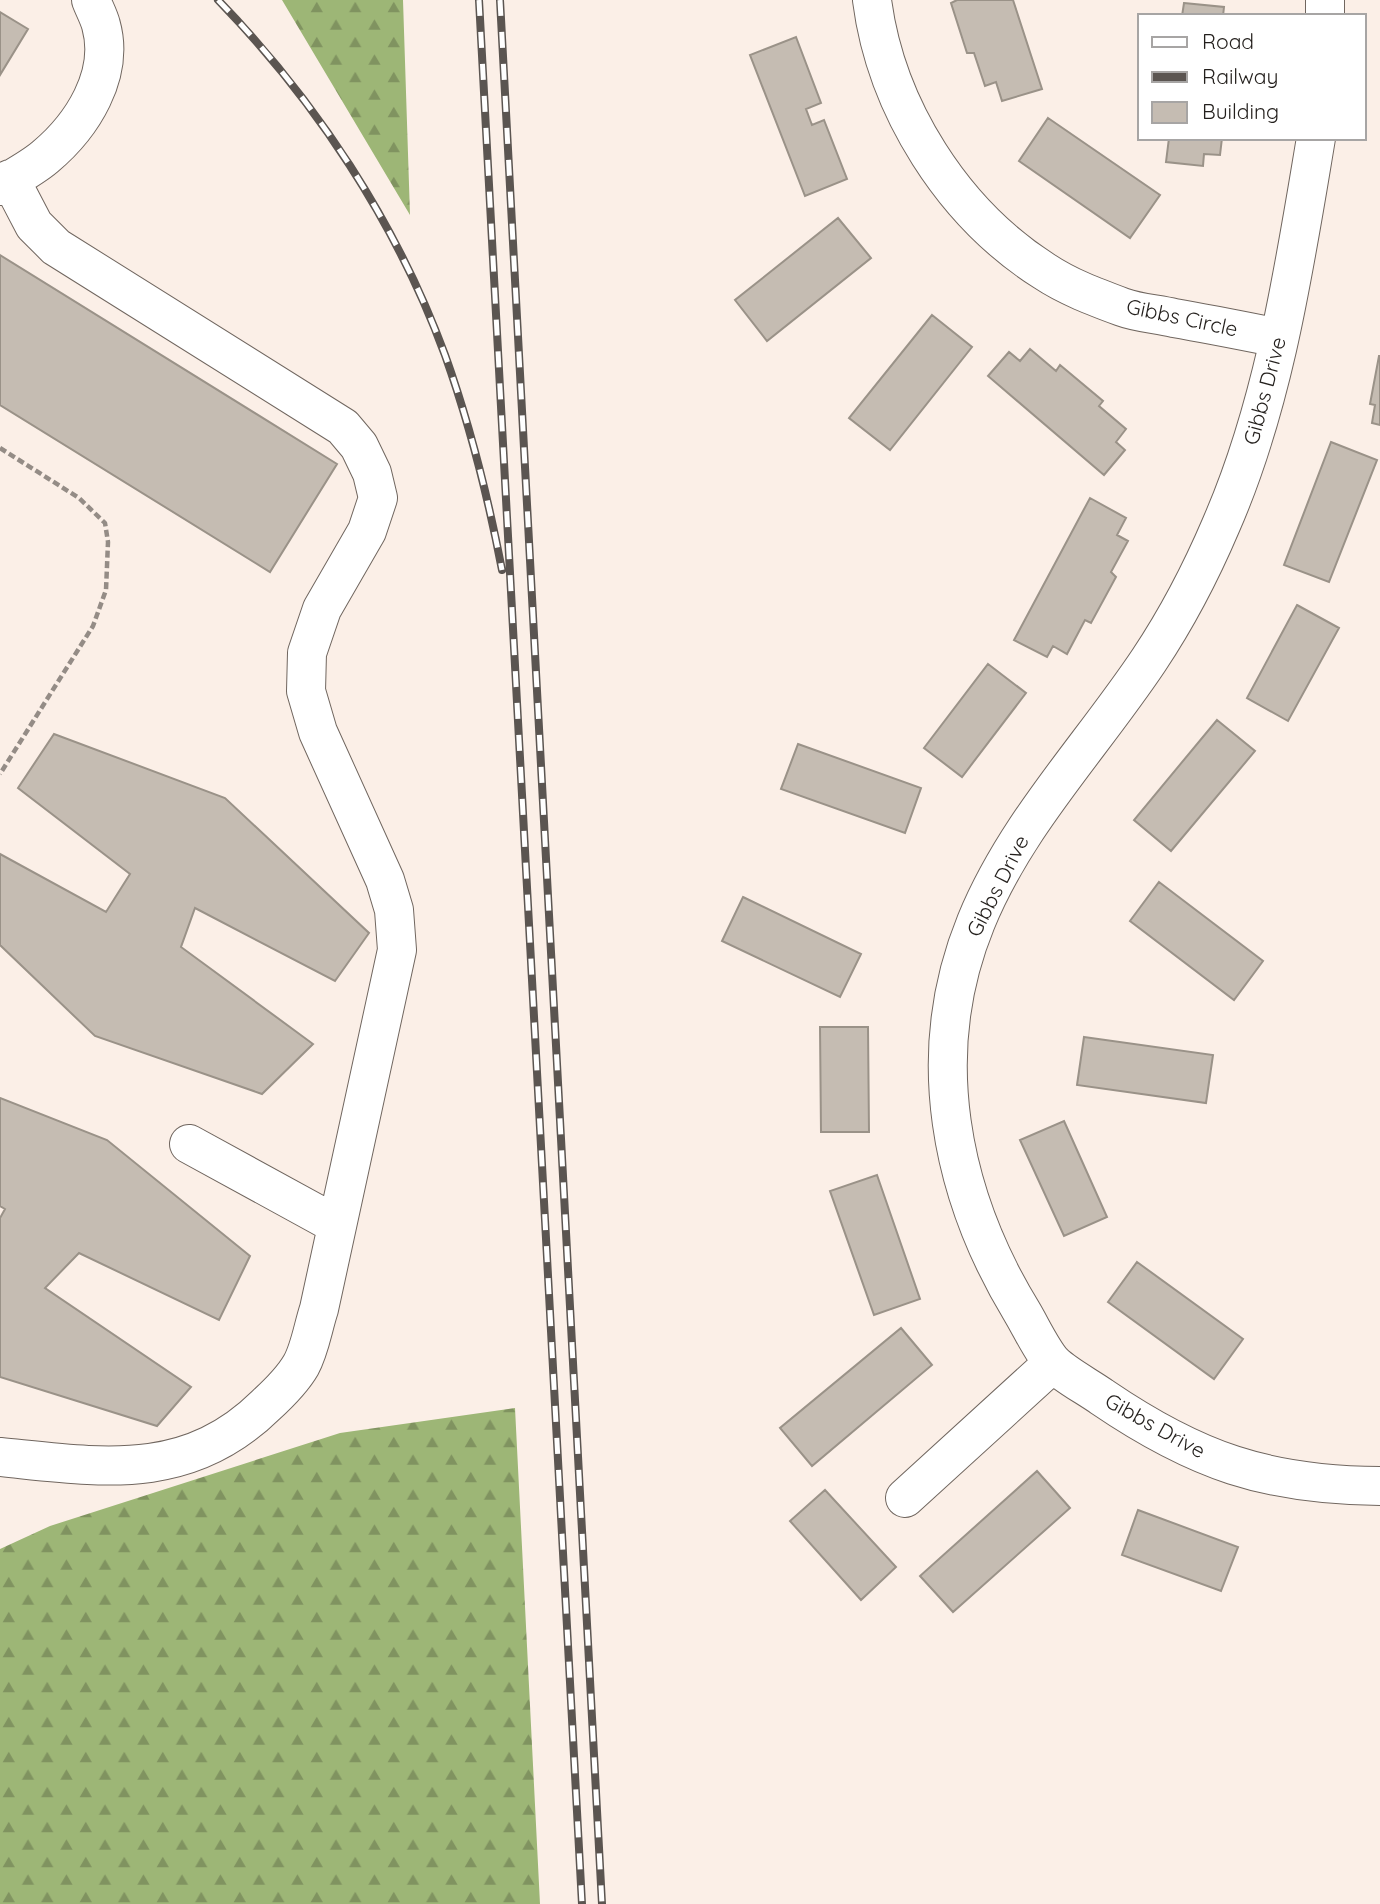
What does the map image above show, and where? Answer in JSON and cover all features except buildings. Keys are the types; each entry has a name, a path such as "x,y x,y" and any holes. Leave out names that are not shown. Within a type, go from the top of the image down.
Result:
{"street":[{"path":"0,1457 95,1466 150,1464 200,1450 247,1425 301,1365 319,1309 397,950 394,910 385,880 318,732 306,691 307,653 322,609 367,531 378,498 372,474 359,446 343,427 56,247 34,225 5,183 45,158 79,123 95,93 103,60 102,27 91,0"},
{"name":"Gibbs Circle","path":"873,0 883,48 898,93 916,131 937,167 961,197 1016,251 1069,285 1125,308 1279,338"},
{"name":"Gibbs Drive","path":"1316,140 1293,277 1279,338 1246,462 1223,522 1196,580 1150,660 1038,812 1013,851 978,918 959,978 950,1028 948,1080 950,1121 972,1210 989,1253 1053,1363 1138,1420 1182,1445 1228,1465 1292,1480 1347,1486 1380,1486"},
{"path":"189,1144 337,1225"},
{"path":"905,1498 1053,1363"}],"path":[{"path":"0,449 79,498 105,523 108,542 106,590 93,626 0,774"}],"green space":[{"path":"282,0 403,0 410,215"},
{"path":"515,1408 540,1904 0,1904 0,1549 50,1526 340,1433"}],"railway":[{"path":"218,0 288,79 320,122 350,166 403,258 454,381 478,461 502,570"},
{"path":"479,0 582,1904"},
{"path":"500,0 602,1904"}]}
